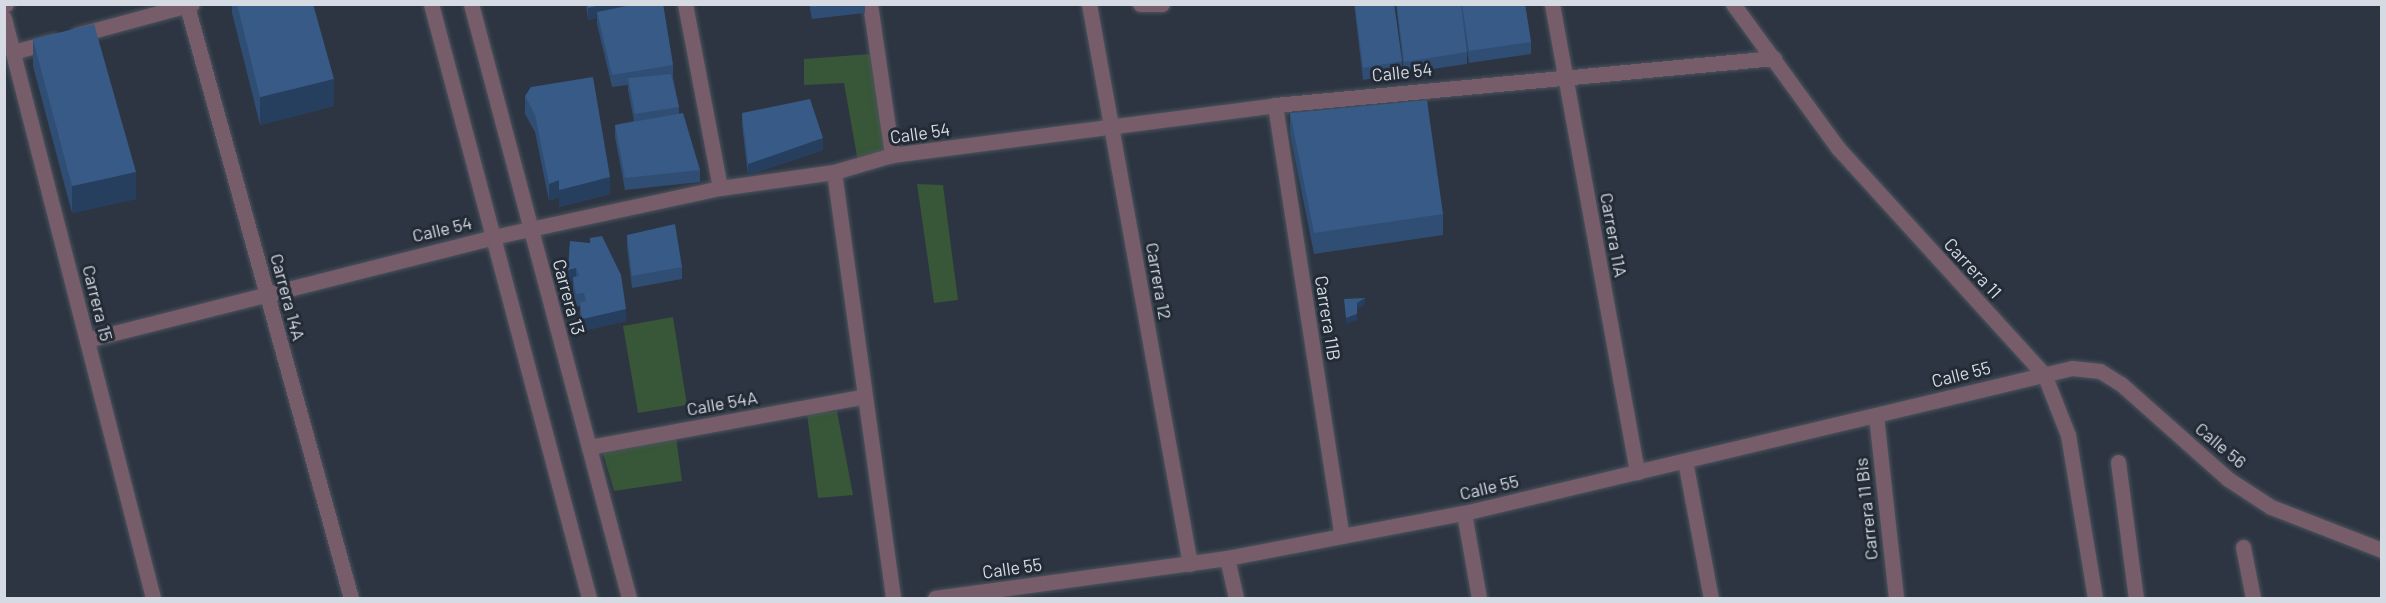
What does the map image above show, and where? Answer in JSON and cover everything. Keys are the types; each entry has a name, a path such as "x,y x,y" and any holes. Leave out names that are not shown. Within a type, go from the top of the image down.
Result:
{"street":[{"path":"431,4 589,598"},
{"name":"Carrera 13","path":"471,4 629,598"},
{"path":"685,4 720,188"},
{"path":"870,4 892,155"},
{"name":"Carrera 12","path":"1089,4 1190,564"},
{"path":"1140,6 1162,4"},
{"name":"Carrera 11A","path":"1552,4 1637,472"},
{"name":"Carrera 11","path":"1733,4 1838,148 2044,374 2068,435 2095,598"},
{"path":"13,52 190,5"},
{"name":"Carrera 14A","path":"190,5 351,598"},
{"name":"Carrera 15","path":"4,18 153,598"},
{"name":"Calle 54","path":"87,339 266,290 493,237 531,231 720,188 834,172 892,155 1275,105 1566,74 1774,58"},
{"name":"Carrera 11B","path":"1275,105 1342,537"},
{"path":"834,172 862,397 893,598"},
{"name":"Calle 56","path":"2044,374 2072,368 2100,371 2271,507 2382,550"},
{"name":"Calle 55","path":"934,598 1190,564 1464,513 2044,374"},
{"name":"Calle 54A","path":"589,447 862,397"},
{"name":"Carrera 11 Bis","path":"1875,416 1896,598"},
{"path":"1685,461 1711,598"},
{"path":"2118,462 2136,598"},
{"path":"1464,513 1479,598"},
{"path":"2243,547 2253,598"},
{"path":"1227,558 1236,598"}],"green space":[{"path":"883,53 901,160 858,162 844,83 804,85 804,59"},
{"path":"917,184 943,185 958,300 934,303"},
{"path":"673,317 687,405 638,413 623,326"},
{"path":"837,411 853,495 818,498 807,414"},
{"path":"676,437 682,481 614,491 602,450"}],"building":[{"path":"237,4 313,4 334,79 260,97"},
{"path":"588,4 603,4 588,8"},
{"path":"636,4 663,4 673,65 612,75 597,12"},
{"path":"811,4 835,4 812,7"},
{"path":"1355,4 1394,4 1402,61 1363,68"},
{"path":"1397,4 1461,4 1467,52 1404,62"},
{"path":"1462,4 1525,4 1531,42 1469,51"},
{"path":"94,24 136,172 72,186 33,39"},
{"path":"671,74 679,107 635,114 628,78"},
{"path":"593,77 610,177 559,190 559,180 549,184 535,115 525,96 531,87"},
{"path":"810,99 823,138 748,164 742,113"},
{"path":"1427,100 1443,214 1314,233 1290,113"},
{"path":"683,113 700,170 625,178 615,125"},
{"path":"675,224 682,267 632,276 627,235"},
{"path":"602,236 621,275 626,309 582,319 580,302 586,301 584,293 576,294 573,277 579,276 576,268 568,270 570,241 590,243 590,238"},
{"path":"1365,298 1357,303 1357,314 1346,318 1344,299"}]}
